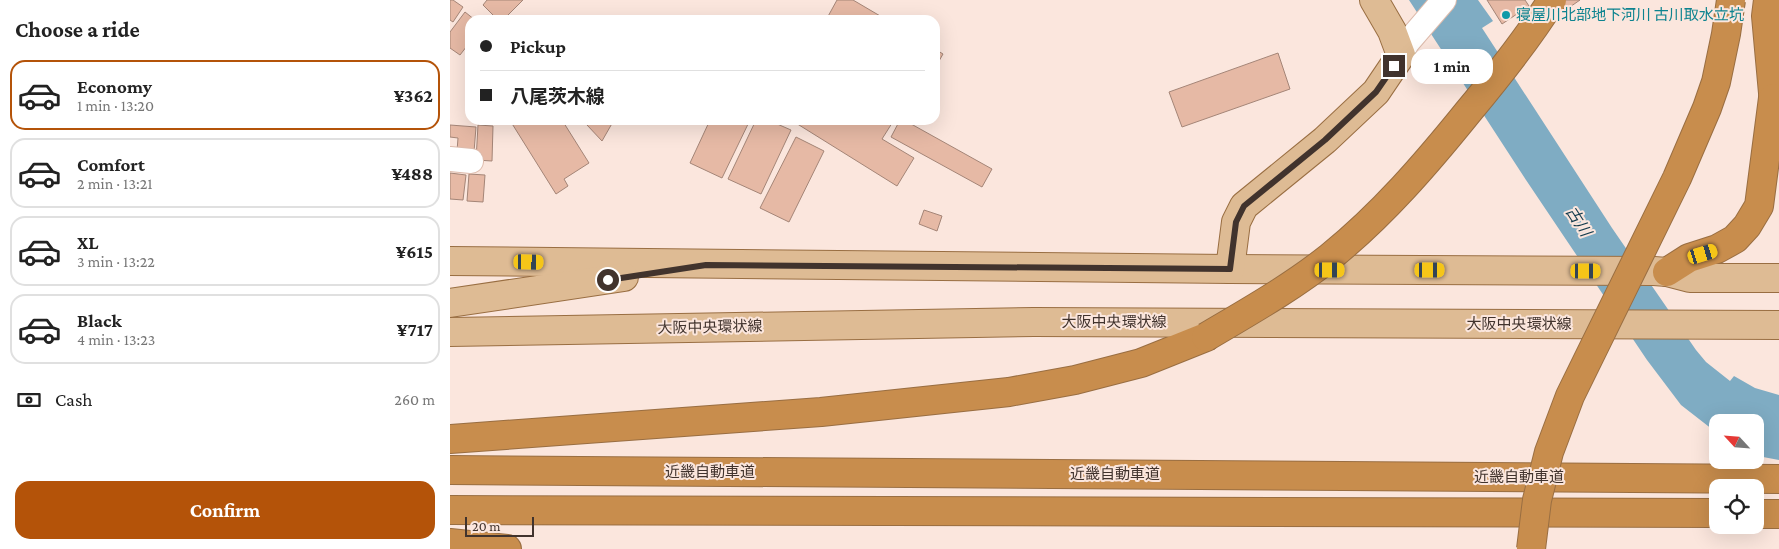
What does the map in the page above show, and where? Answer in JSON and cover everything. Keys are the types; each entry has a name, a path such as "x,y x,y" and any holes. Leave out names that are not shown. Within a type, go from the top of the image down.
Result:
{"highway":[{"path":"450,439 821,412 1009,392 1085,378 1140,363 1206,337 1271,299 1330,257 1388,204 1441,146 1498,76 1552,0"},
{"path":"1531,549 1537,500 1549,452 1570,396 1677,178 1707,108 1716,82 1731,0"},
{"path":"1768,0 1766,16 1779,147"},
{"path":"1661,271 1729,243 1748,226 1759,206 1773,98"},
{"name":"近畿自動車道","path":"450,470 1779,479"},
{"path":"450,510 1709,513"},
{"path":"1764,514 1779,514"},
{"path":"450,543 507,549"}],"main road":[{"path":"1230,269 1236,222 1244,206 1325,140 1376,92 1404,49 1374,0"},
{"path":"450,261 706,265 1661,271 1690,278 1779,278"},
{"path":"450,303 706,265"},
{"name":"大阪中央環状線","path":"450,332 1034,322 1779,325"}],"street":[{"path":"1404,49 1444,0"}],"water":[{"name":"古川","path":"1409,0 1478,0 1493,21 1482,28 1612,228 1696,350 1706,362 1730,381 1734,376 1755,388 1779,395 1779,460 1764,457 1764,414 1709,414 1709,427 1681,405 1647,360 1526,180"}],"building":[{"path":"450,0 463,7 453,22 450,20"},
{"path":"487,0 523,0 508,15 493,15 483,5"},
{"path":"837,0 853,0 878,15 829,15"},
{"name":"寝屋川北部地下河川 古川取水立坑","path":"1487,0 1525,0 1529,6 1502,24"},
{"name":"寝屋川北部地下河川 古川取水立坑","path":"1561,0 1580,0 1567,9"},
{"path":"465,12 469,15 465,15 465,48 460,55 450,48 450,32"},
{"path":"1278,53 1290,89 1182,127 1169,92"},
{"path":"450,125 476,127 474,152 457,151 458,138 450,137"},
{"path":"478,125 493,126 492,161 476,160"},
{"path":"513,125 565,125 589,163 564,179 568,186 556,194"},
{"path":"587,125 611,125 602,141"},
{"path":"708,125 748,125 722,178 690,163"},
{"path":"754,125 780,125 791,130 761,194 728,179"},
{"path":"799,125 891,125 882,139 914,158 897,186"},
{"path":"897,125 913,125 992,169 982,187 891,137"},
{"path":"796,137 824,151 789,222 760,208"},
{"path":"450,173 466,175 463,200 450,199"},
{"path":"469,174 485,175 483,202 467,201"},
{"path":"924,210 942,216 937,231 919,224"}],"place":[{"name":"寝屋川北部地下河川 古川取水立坑","path":"1506,15"}],"route":[{"path":"608,280 706,265 1230,269 1236,222 1244,206 1325,140 1376,92 1394,66"}]}
